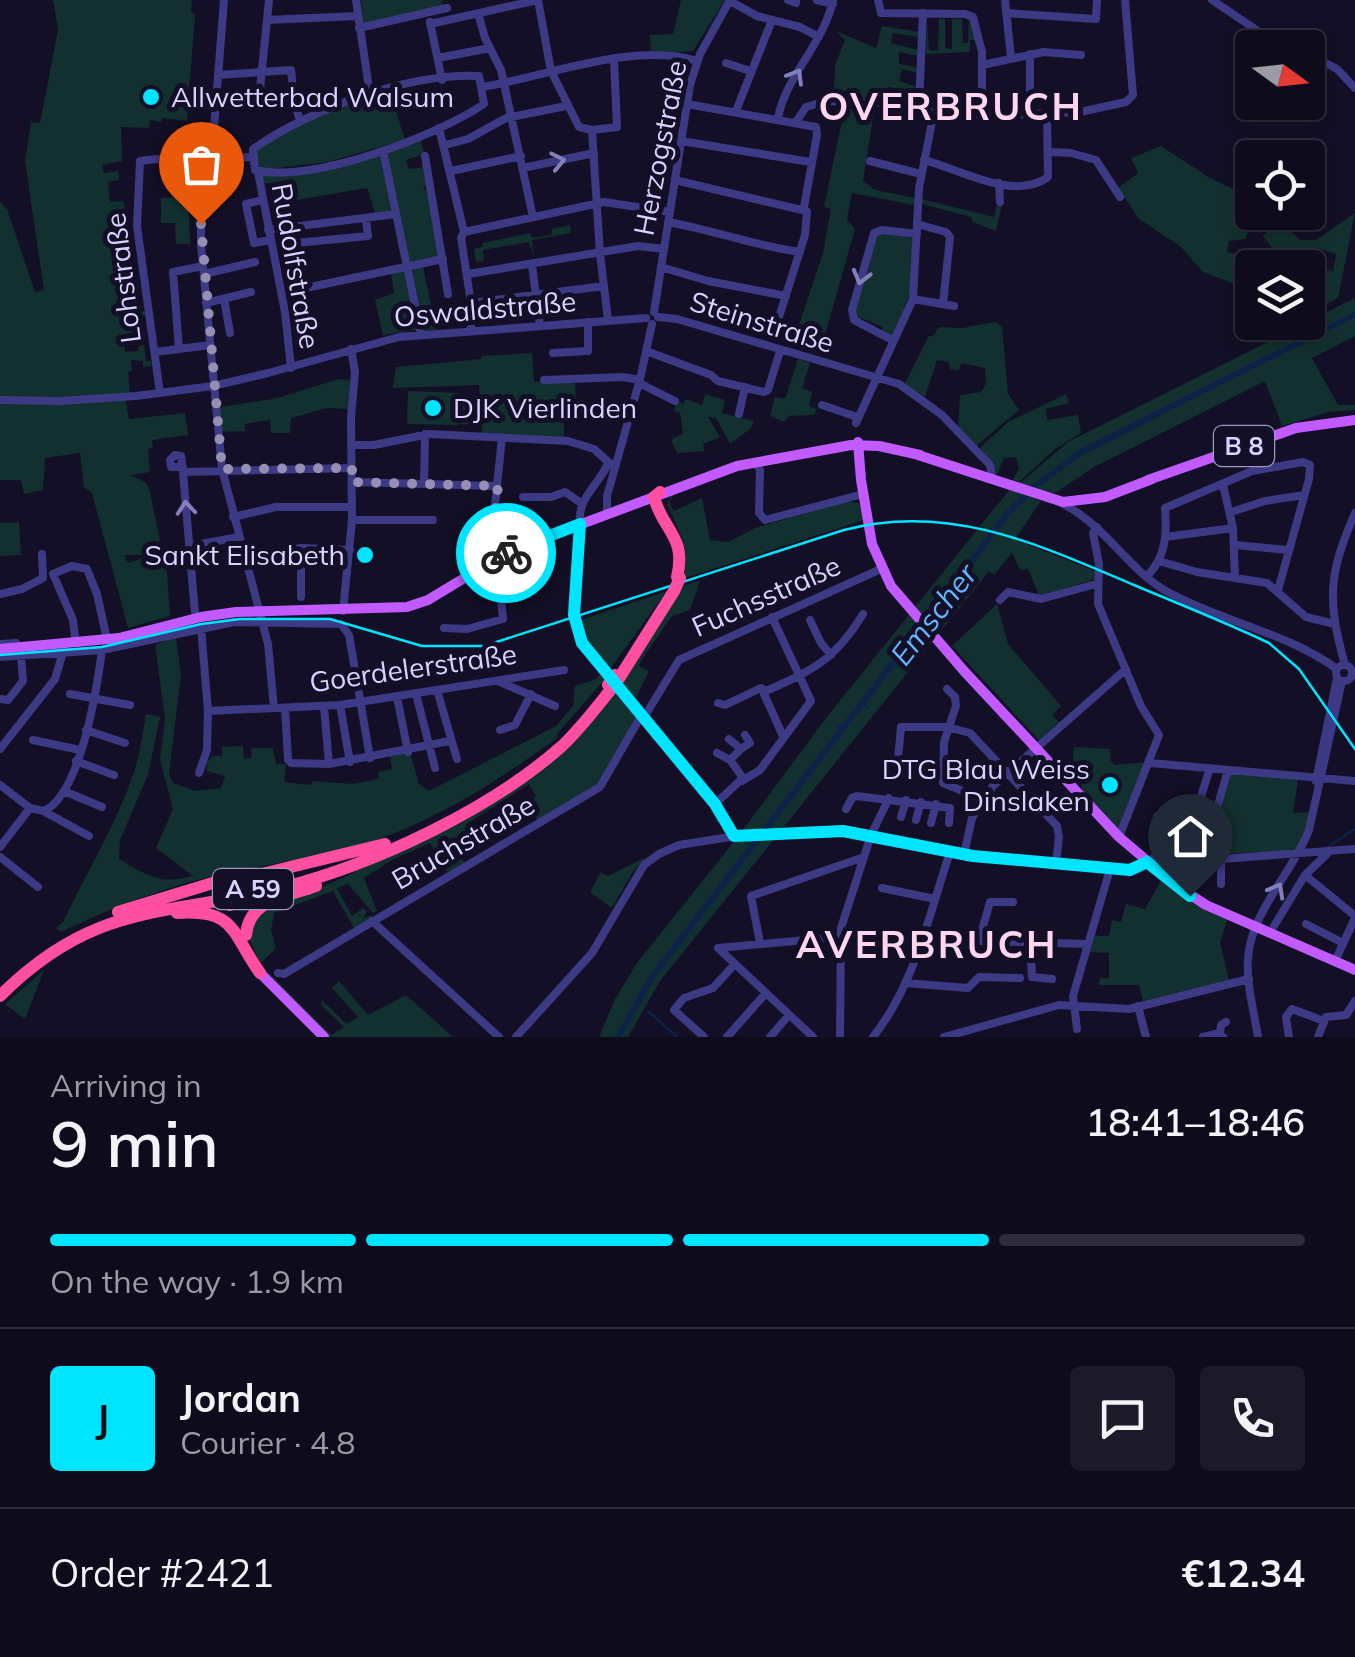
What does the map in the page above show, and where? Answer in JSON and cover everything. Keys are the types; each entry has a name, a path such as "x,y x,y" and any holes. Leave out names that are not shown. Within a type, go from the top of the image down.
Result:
{"highway":[{"name":"A 59","path":"0,992 50,953 96,928 146,911 286,887 328,874 472,807 531,770 571,737 616,685 676,584 683,552 664,504 656,497"},
{"path":"656,497 678,544 676,584"},
{"name":"A 59","path":"0,992 47,948 108,917 304,877 391,846"},
{"path":"236,886 251,876 391,846"},
{"path":"243,938 249,918 259,907 330,880 391,846"},
{"path":"108,917 205,884 222,880 236,886"},
{"path":"236,886 243,938 260,973"},
{"path":"96,928 137,918 201,912 222,918 243,938"}],"main road":[{"name":"B 8","path":"656,497 760,464 861,447 920,455 1057,502 1085,501 1296,428 1355,420"},
{"name":"B 8","path":"656,497 718,468 861,447"},
{"path":"861,447 863,494 881,569 917,617 1118,837 1190,896 1355,970"},
{"name":"B 8","path":"1036,494 1085,501"},
{"path":"0,646 62,647 199,619 392,610 417,605 494,559 580,521 656,497"},
{"path":"260,973 324,1037"}],"street":[{"path":"224,0 210,161 201,210 206,302 222,469 268,644 274,708"},
{"path":"260,88 269,0"},
{"path":"356,0 370,94"},
{"path":"430,24 538,0 551,71 579,128 618,127 614,60"},
{"path":"730,0 819,37"},
{"name":"Herzogstraße","path":"607,514 612,465 639,382 653,318 697,61 730,0"},
{"path":"788,0 796,0"},
{"path":"778,118 787,90 819,37 833,2 816,0"},
{"path":"878,0 881,13 971,15 981,44 982,115"},
{"path":"1004,0 1011,58"},
{"path":"1031,14 1032,0"},
{"path":"1006,12 1096,19 1097,0"},
{"path":"796,122 806,107 817,102 918,105 982,115 1047,114 1092,110 1133,96 1125,0"},
{"path":"1212,0 1257,30"},
{"path":"359,28 426,13 446,4 449,20"},
{"path":"426,13 442,80"},
{"path":"478,13 504,82 533,218"},
{"path":"918,105 923,13"},
{"path":"267,20 357,16"},
{"path":"736,112 772,20"},
{"path":"438,58 490,48"},
{"path":"982,65 1049,51 1081,55"},
{"path":"1030,54 1030,114"},
{"path":"482,87 614,60 672,57 697,61"},
{"path":"726,62 750,72"},
{"path":"1325,62 1355,88"},
{"path":"218,75 290,70 300,122"},
{"path":"210,161 252,157 252,149 300,122 370,94 478,76 483,105 440,128 382,151 323,166 258,172"},
{"path":"688,104 817,128 804,210 809,219 778,320"},
{"path":"445,145 459,143 512,117 566,106"},
{"path":"822,404 857,420 913,299 921,174 935,108"},
{"path":"924,160 999,183 1018,186 1043,181 1048,174 1050,152 1047,114"},
{"path":"440,128 464,232 472,330"},
{"path":"592,130 608,320"},
{"path":"681,140 811,162"},
{"path":"382,151 421,334"},
{"path":"1050,152 1080,154 1098,161 1120,197"},
{"path":"523,168 594,153"},
{"path":"425,156 448,294"},
{"path":"451,171 521,156"},
{"name":"Rudolfstraße","path":"252,157 282,293 291,368"},
{"name":"Lohstraße","path":"160,393 136,216 138,174 143,160 210,161"},
{"path":"870,161 921,174"},
{"path":"675,180 804,210"},
{"path":"999,183 1000,202"},
{"path":"262,200 246,204 254,243 270,240"},
{"path":"464,232 613,203 761,247 800,252"},
{"path":"268,230 396,214"},
{"path":"293,226 296,244 346,240 368,236 366,220"},
{"path":"894,340 854,320 852,310 874,234 882,230 917,229 946,232 950,237 943,304"},
{"path":"540,326 532,261 638,246 664,249"},
{"path":"282,293 443,260"},
{"path":"178,349 173,272 255,262"},
{"path":"468,274 532,265"},
{"path":"661,267 708,281 786,296"},
{"path":"471,303 604,286"},
{"path":"206,302 250,292"},
{"path":"224,299 230,333"},
{"path":"913,299 954,306"},
{"name":"Oswaldstraße","path":"0,400 73,401 212,386 421,334 653,318"},
{"name":"Steinstraße","path":"653,318 677,319 899,384 928,402 990,464 992,477"},
{"path":"553,353 588,351 588,322"},
{"path":"155,352 210,345"},
{"path":"343,611 352,520 355,372 351,350"},
{"path":"646,351 718,381 767,392 780,351"},
{"path":"544,380 623,377 675,401"},
{"path":"739,414 745,388"},
{"path":"351,445 386,443 425,434 581,443 612,465 581,502 575,574 576,626 582,643 715,804 734,836"},
{"path":"424,482 425,434"},
{"path":"444,628 467,629 503,619 491,544 502,437"},
{"path":"1148,575 1159,561 1166,537 1164,508 1263,467 1308,463 1311,467 1278,590"},
{"path":"760,464 759,513 765,520 863,494"},
{"path":"199,773 207,750 208,711 183,469 352,468"},
{"path":"352,482 498,486"},
{"path":"1224,485 1233,528 1235,576"},
{"path":"523,496 551,498 566,492 581,502"},
{"path":"1231,512 1282,497 1304,495"},
{"path":"1085,501 1099,564 1098,604 1146,717 1160,735 1118,837"},
{"path":"1057,502 1092,523 1169,593 1298,645 1346,674"},
{"path":"233,517 276,508 352,508"},
{"path":"1258,1037 1248,960 1309,830 1318,794 1346,674 1335,624 1334,568 1355,514"},
{"path":"352,520 433,520"},
{"path":"1166,537 1233,528"},
{"path":"190,546 239,537"},
{"path":"1235,545 1288,550"},
{"path":"245,558 301,548 350,550"},
{"path":"301,548 301,598"},
{"path":"0,594 44,578 42,554"},
{"path":"1159,561 1197,572 1261,581 1278,590 1302,615 1335,624"},
{"path":"0,749 58,671 73,620 54,575 61,569 82,566 93,581 106,635"},
{"name":"Fuchsstraße","path":"642,718 679,660 881,569"},
{"path":"1000,600 1008,592 1041,599 1096,584"},
{"path":"718,703 725,705 799,676 832,655 862,614"},
{"path":"260,617 346,627 370,758"},
{"path":"715,804 760,770 811,702 772,617"},
{"path":"0,657 199,619"},
{"path":"0,646 102,650 199,619"},
{"path":"810,620 832,655"},
{"path":"44,811 64,791 80,750 102,650"},
{"path":"0,699 8,700 23,681 21,656"},
{"path":"964,854 972,818 982,799 1126,668"},
{"name":"Goerdelerstraße","path":"208,711 324,707 564,670"},
{"path":"498,681 554,706"},
{"path":"947,689 955,697 956,706 947,727 944,783 982,799"},
{"path":"437,690 457,758"},
{"path":"766,690 764,694 783,736"},
{"path":"70,694 130,706"},
{"path":"416,694 435,768"},
{"path":"500,730 515,725 531,694"},
{"path":"396,697 408,752"},
{"path":"340,705 350,762"},
{"path":"324,707 329,764"},
{"path":"285,708 289,762 350,762 450,742"},
{"name":"Bruchstraße","path":"278,973 284,974 600,787 642,718"},
{"path":"898,759 901,727 947,727 964,730 978,739 1056,826 1056,864"},
{"path":"86,730 125,743"},
{"path":"730,760 750,744 745,734"},
{"path":"728,738 742,749"},
{"path":"33,740 80,750"},
{"path":"717,752 730,760 742,781"},
{"path":"76,761 114,775"},
{"path":"1150,763 1355,780"},
{"path":"1182,852 1195,823 1210,768"},
{"path":"1214,822 1228,770"},
{"path":"0,785 30,808 44,811 89,836"},
{"path":"64,791 102,808"},
{"path":"846,809 857,796 936,804 950,808 949,823"},
{"path":"840,1037 839,937 870,835 889,798"},
{"path":"901,817 906,800"},
{"path":"916,820 921,802"},
{"path":"931,823 936,804"},
{"path":"0,847 30,808"},
{"path":"1157,816 1154,840 1182,852 1221,859 1355,849"},
{"path":"516,1037 592,953 644,865 668,848 750,834 830,830 964,854 1110,869 1130,870 1159,855 1182,852"},
{"path":"873,1037 906,984 950,852"},
{"path":"1264,928 1325,853"},
{"path":"760,943 752,896 864,857"},
{"path":"0,858 38,886"},
{"path":"1221,859 1221,884"},
{"path":"1077,1029 1072,1005 1110,869"},
{"path":"1305,875 1355,916 1335,961"},
{"path":"882,888 935,898"},
{"path":"979,941 990,902 1013,902"},
{"path":"372,922 499,1037"},
{"path":"1306,924 1343,943"},
{"path":"813,1037 718,948 839,937 1088,944"},
{"path":"1030,942 1032,978 1052,979"},
{"path":"700,1034 674,1010 684,998 713,988 734,965"},
{"path":"906,984 968,988 978,977 1020,978"},
{"path":"944,1037 1032,1011 1072,1005 1122,1009 1249,979"},
{"path":"727,1037 766,994"},
{"path":"1318,1037 1326,1017 1346,1015 1354,999"},
{"path":"1138,1006 1146,1037"},
{"path":"1289,1037 1286,1017 1292,1009 1324,1021"},
{"path":"770,1037 790,1015"},
{"path":"1203,1037 1222,1036 1221,1025 1226,1022"},
{"path":"880,1028 892,1037"}],"green space":[{"path":"53,0 192,0 191,12 195,15 187,121 162,118 161,122 150,120 149,128 121,127 122,161 102,165 104,173 118,171 119,180 108,182 110,202 123,201 126,214 112,212 114,226 126,223 127,236 112,238 114,253 129,248 131,265 119,268 121,287 136,289 139,311 146,316 137,317 132,309 124,310 126,322 140,320 143,342 137,342 136,335 124,336 125,352 138,351 144,345 146,361 151,361 151,366 143,367 143,361 131,360 130,396 125,396 129,419 185,413 188,435 152,440 153,448 148,449 150,472 130,475 149,488 160,541 148,555 124,555 128,563 154,554 165,544 170,616 128,628 92,493 84,487 80,453 45,458 43,490 24,494 21,480 0,480 0,202 7,209 35,292 44,290 25,161 31,122 40,123 58,30"},
{"path":"361,0 442,0 443,7 363,24"},
{"path":"681,0 725,0 693,51 651,54 650,35 673,34"},
{"path":"969,16 977,40 970,40 970,52 926,54 927,20 929,50 938,51 939,19 945,19 945,48 952,49 952,19 962,19 963,43 968,43"},
{"path":"882,26 919,32 918,37 893,33 891,43 918,50 918,56 899,52 899,64 919,68 919,73 902,69 899,81 915,86 915,91 888,87 887,99 852,99 851,92 834,91 835,65 845,40 836,31 876,48"},
{"path":"390,91 405,140 327,162 261,170 257,167 256,149 329,110"},
{"path":"875,105 863,181 875,190 915,198 914,205 852,193 847,220 855,229 825,335 798,328 823,253 831,209 824,207 845,106 865,109"},
{"path":"421,140 424,154 406,160 409,169 425,167 428,183 423,188 430,193 440,258 409,265 386,153"},
{"path":"1161,146 1235,190 1235,230 1250,230 1245,239 1229,241 1227,252 1235,253 1235,284 1203,272 1181,247 1139,219 1118,188 1138,173 1131,158"},
{"path":"379,155 395,212 376,216 367,188 291,201 288,193 278,194 274,183 260,183 263,174"},
{"path":"174,184 188,184 190,244 176,244 175,223 161,223 161,198 174,197"},
{"path":"921,199 994,217 997,206 1002,204 996,231 973,222 971,217 922,204"},
{"path":"1355,213 1338,298 1325,305 1326,270 1333,271 1336,254 1317,248 1272,250 1263,236 1289,230 1300,240 1316,240"},
{"path":"570,225 571,233 532,240 534,257 529,242 483,250 484,261 476,262 474,249 483,247 482,243 530,233 532,238 552,235 552,229"},
{"path":"876,235 913,238 911,290 893,337 881,333 883,327 861,318 858,321 855,309"},
{"path":"423,266 436,330 422,331 410,269"},
{"path":"406,270 417,330 383,335 375,300 394,293 391,273"},
{"path":"1355,298 1355,312 1325,327 1325,313"},
{"path":"1355,317 1355,336 1312,358 1338,405 1355,405 1355,410 1329,412 1282,426 1265,381 1094,467 1055,493 1035,489 1080,456 1309,340 1325,340 1325,332"},
{"path":"995,322 1002,326 1008,394 1019,410 976,446 958,428 960,395 981,392 986,384 985,368 961,363 959,370 950,369 949,362 937,360 925,397 904,385 929,336 939,327 962,328"},
{"path":"1271,340 1299,340 1079,450 1030,487 1020,483 1068,442"},
{"path":"532,353 534,382 575,381 576,402 588,402 589,415 564,416 564,438 482,433 479,385 393,388 396,367"},
{"path":"798,359 810,363 802,388 812,392 809,406 817,409 814,415 789,416 784,422 770,416 775,397 785,399"},
{"path":"338,379 350,380 348,409 327,408 291,418 290,433 271,433 270,420 245,424 245,431 222,432 220,407 278,398"},
{"name":"DJK Vierlinden","path":"408,391 478,397 478,425 459,424 459,408 458,425 407,424"},
{"path":"705,394 725,400 722,413 754,421 750,429 730,444 716,418 708,417 720,437 703,444 705,451 677,453 671,440 683,433 680,413 674,411 677,401 683,404 686,399 702,405"},
{"path":"1066,394 1069,403 1046,409 1047,420 1078,415 1081,433 1055,449 1019,482 1013,480 1019,468 1016,457 1004,458 997,475 980,448 1008,422"},
{"path":"1010,489 1041,501 1015,539 1097,572 1096,579 1039,596 1028,569 1020,570 1012,553 994,575 989,571 660,981 628,1037 599,1037 615,999 637,963"},
{"path":"671,495 669,502 674,511 702,498 710,540 728,542 755,528 848,501 859,503 864,520 682,579 684,549 667,505"},
{"path":"19,522 21,555 0,556 0,523"},
{"path":"700,581 690,610 672,616 642,659 639,666 649,671 633,704 640,714 600,785 538,822 527,802 536,796 529,784 465,825 470,835 454,841 465,864 448,873 430,843 392,860 364,878 377,911 373,913 348,884 337,888 352,916 363,908 367,911 363,919 371,915 374,919 355,930 333,891 274,913 271,931 276,948 260,964 250,940 250,926 265,906 303,896 402,850 564,750 679,587"},
{"path":"667,591 609,674 586,644 578,621"},
{"path":"997,604 1008,644 1061,706 1052,715 1059,722 1039,740 952,646"},
{"path":"176,637 181,675 169,774 173,783 195,791 221,788 225,776 207,771 207,762 212,756 222,756 222,747 243,746 244,759 252,758 251,748 273,748 276,764 286,764 284,782 311,785 312,781 352,784 379,779 378,772 392,769 390,756 410,753 419,784 429,791 556,726 573,706 575,686 596,679 602,672 606,678 557,738 493,782 425,820 355,847 179,885 61,932 56,928 63,922 126,794 146,714 160,717 148,775 120,840 119,859 154,877 171,880 193,876 156,848 173,809 160,760 165,719 155,645"},
{"name":"DTG Blau Weiss Dinslaken","path":"1074,747 1110,749 1115,765 1147,762 1119,833 1082,792 1081,777 1072,767"},
{"path":"1232,771 1298,780 1293,813 1311,812 1298,851 1185,851 1201,820 1217,823"},
{"path":"646,857 612,908 590,892 601,872 608,876"},
{"path":"1161,881 1227,920 1220,943 1229,980 1143,1001 1139,985 1098,985 1100,978 1109,978 1109,953 1090,952 1095,936 1109,936 1112,920 1121,922 1126,904 1145,909"},
{"path":"261,965 331,1035 344,1027 321,1005 322,1000 346,1024 358,1017 332,988 339,981 368,1015 406,995 453,1037 328,1037"},
{"path":"44,970 25,1019 5,1004"}],"water":[{"path":"1355,312 1355,317 1325,332 1325,327"},
{"path":"1299,340 1309,340 1080,456 1035,489 1030,487 1079,450"}],"waterway":[{"name":"Emscher","path":"618,1037 652,977 1008,513 1029,492"},
{"name":"Emscher","path":"862,703 868,708"},
{"name":"Emscher","path":"836,725 842,729"},
{"path":"1328,847 1355,829"},
{"path":"649,1012 677,1037"}],"tram line":[{"path":"0,655 102,647 240,619 330,619 422,646 484,646 844,530 920,521 993,532 1029,543 1269,643 1299,669 1355,749"}],"way so far":[{"path":"201,224 222,469 352,468 352,482 498,486 491,550 494,559 506,553"}],"place":[{"name":"Allwetterbad Walsum","path":"151,97"},
{"name":"DJK Vierlinden","path":"433,408"},
{"name":"Sankt Elisabeth","path":"365,555"},
{"name":"DTG Blau Weiss Dinslaken","path":"1110,785"}],"district":[{"name":"OVERBRUCH","path":"951,107"},
{"name":"AVERBRUCH","path":"927,945"}],"route":[{"path":"506,553 580,524 574,615 582,643 715,804 734,836 830,830 992,858 1130,870 1147,862 1190,896"}]}
